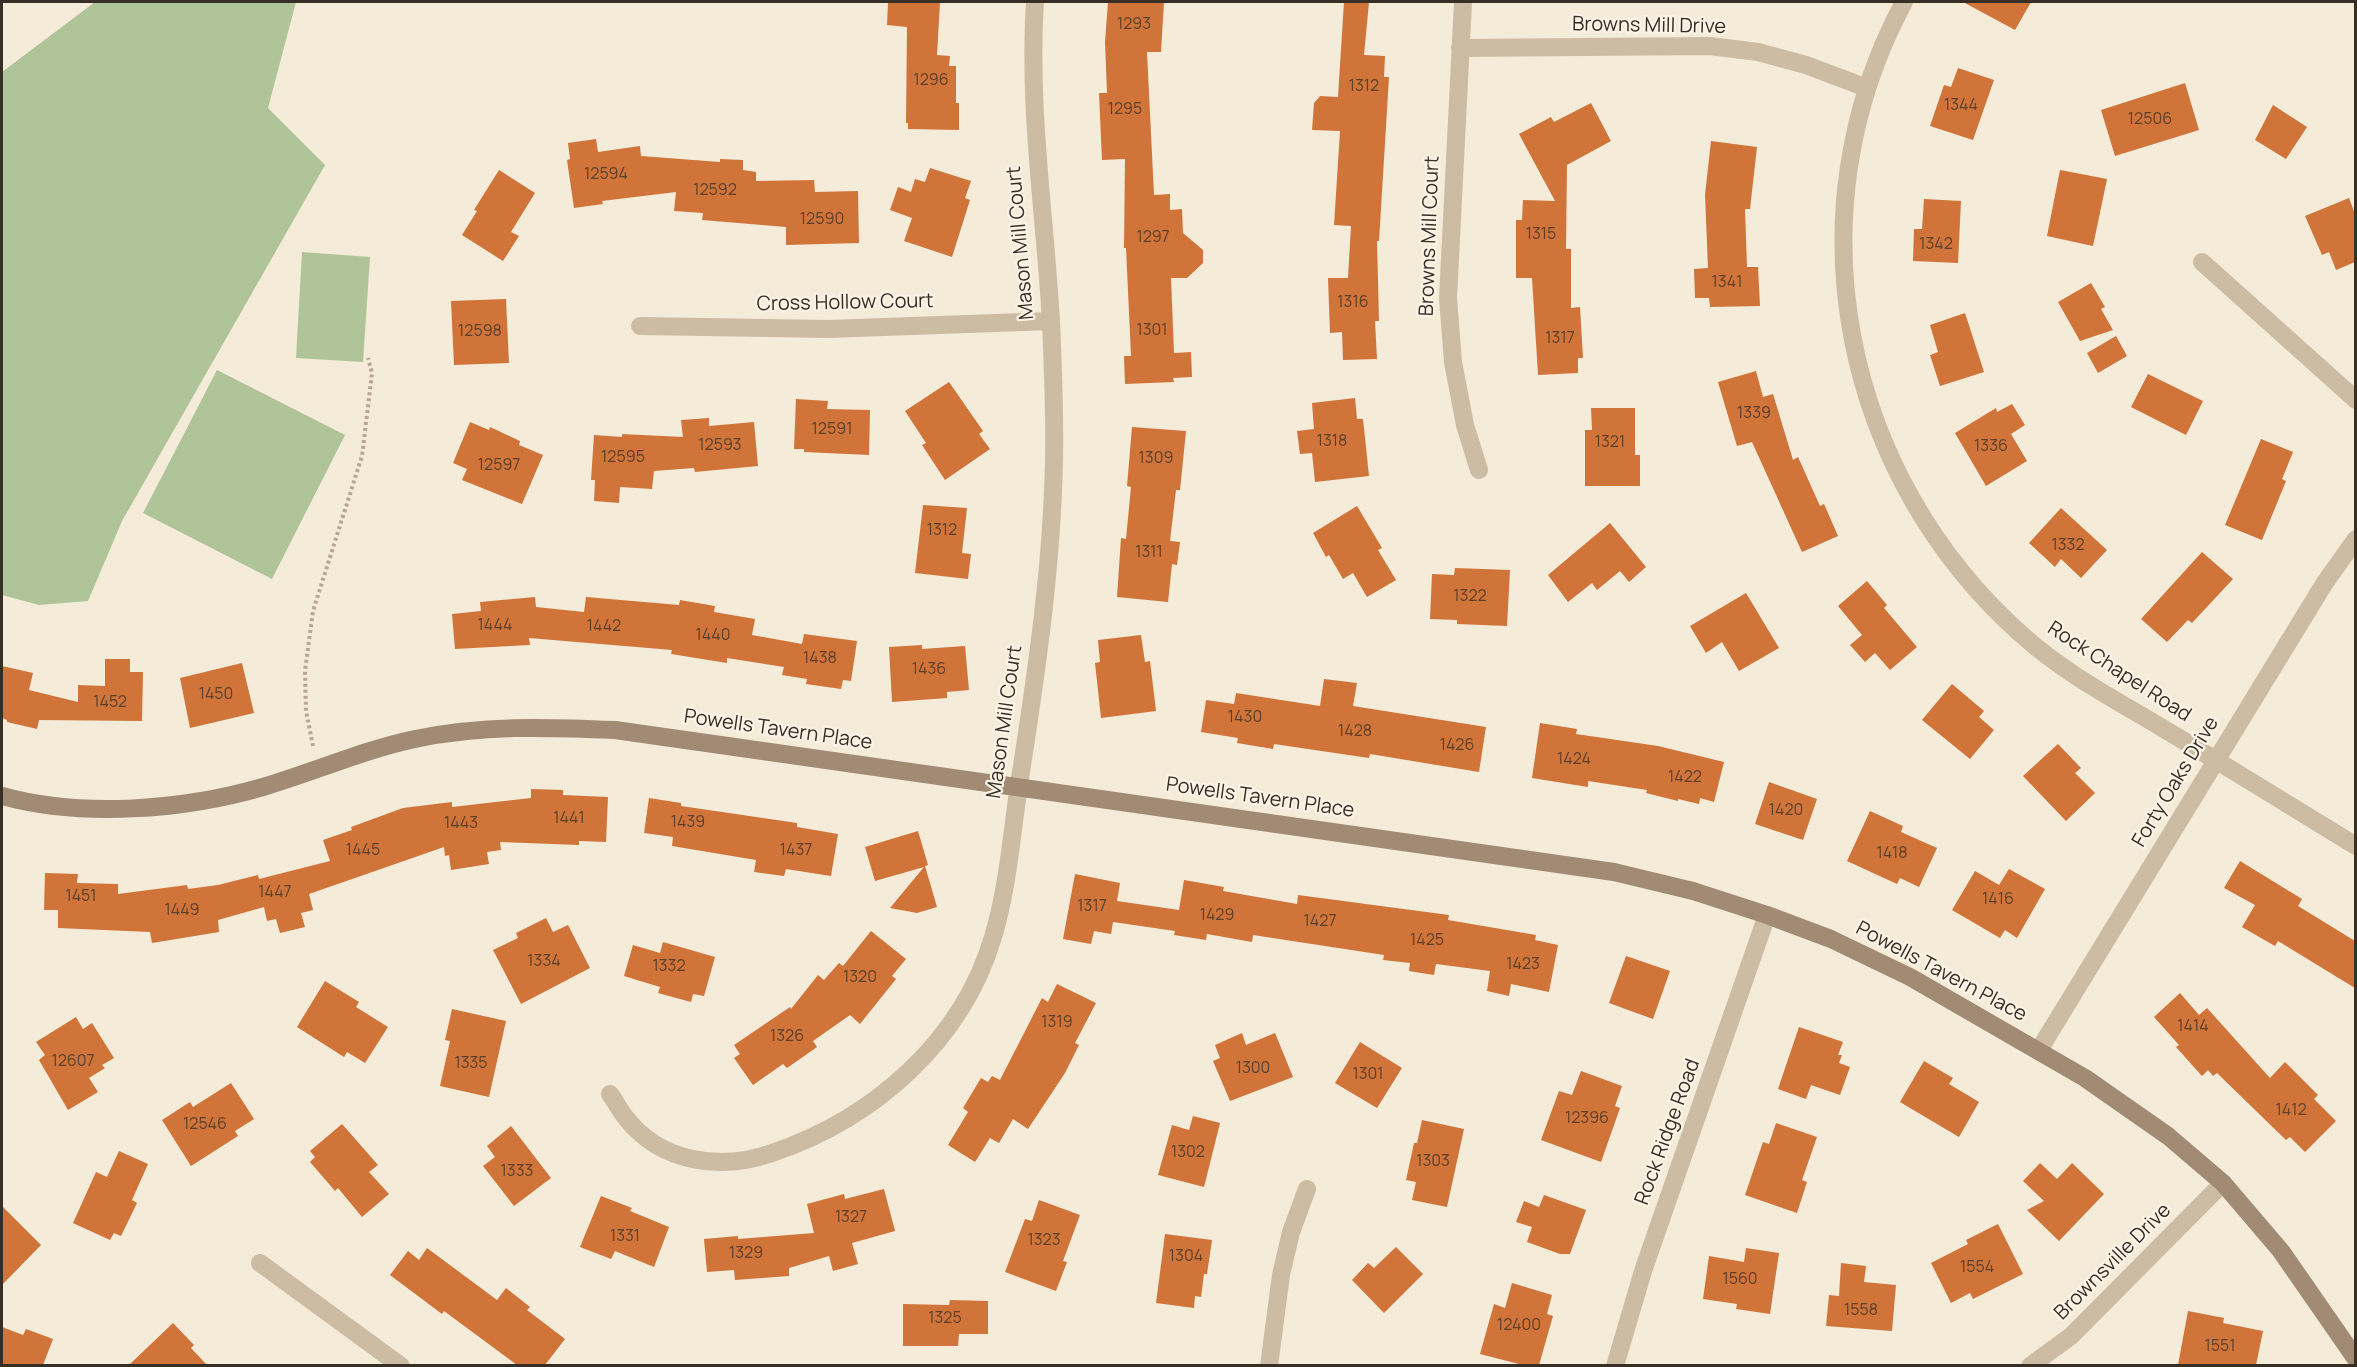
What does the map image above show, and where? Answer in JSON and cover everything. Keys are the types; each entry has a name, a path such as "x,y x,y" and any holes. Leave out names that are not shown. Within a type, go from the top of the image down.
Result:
{"street":[{"name":"Mason Mill Court","path":"610,1094 627,1119 647,1139 674,1154 702,1162 728,1163 766,1155 809,1140 865,1108 894,1087 920,1062 950,1025 975,984 992,939 1005,888 1034,689 1050,543 1054,459 1051,321 1034,120 1035,2"},
{"name":"Browns Mill Court","path":"1463,2 1448,298 1453,362 1465,425 1479,470"},
{"name":"Rock Chapel Road","path":"1904,2 1892,24 1867,88 1852,147 1844,213 1843,276 1851,338 1866,396 1885,449 1912,502 1944,551 1980,596 2024,637 2072,673 2355,846"},
{"name":"Browns Mill Drive","path":"1460,48 1710,46 1758,52 1806,65 1867,88"},
{"path":"2202,262 2355,400"},
{"name":"Cross Hollow Court","path":"640,326 828,328 1051,321"},
{"name":"Forty Oaks Drive","path":"2039,1050 2324,584 2355,539"},
{"name":"Powells Tavern Place","path":"2,796 16,801 78,808 139,808 201,801 262,787 370,750 417,738 494,728 543,727 615,730 1614,872 1693,891 1831,939 1911,977 2085,1078 2168,1136 2223,1183 2281,1251 2355,1359"},
{"name":"Rock Ridge Road","path":"1615,1365 1643,1271 1767,915"},
{"name":"Brownsville Drive","path":"2030,1365 2071,1336 2223,1183"},
{"path":"1269,1365 1281,1275 1291,1232 1307,1189"},
{"path":"260,1263 401,1365"}],"path":[{"path":"318,768 306,711 305,671 313,611 362,456 372,373 368,358"}],"green space":[{"path":"95,2 296,2 268,108 325,165 122,521 88,601 39,605 2,595 2,72"},
{"path":"302,252 370,257 363,362 296,358"},
{"path":"217,370 345,435 272,579 143,513"}],"building":[{"path":"888,2 940,2 937,55 950,56 949,66 956,66 959,130 908,129 908,123 906,123 907,27 887,25"},
{"path":"1108,2 1164,2 1161,52 1147,52 1154,195 1170,194 1170,210 1182,209 1183,233 1203,250 1203,263 1187,278 1171,278 1174,353 1191,352 1192,377 1173,378 1174,382 1125,384 1124,356 1131,356 1126,248 1124,248 1125,159 1102,160 1099,93 1107,93 1105,42"},
{"path":"1344,2 1369,2 1364,55 1385,56 1384,77 1389,77 1379,241 1377,241 1379,321 1375,321 1377,359 1343,360 1342,332 1330,333 1328,278 1348,278 1351,226 1334,225 1340,131 1312,130 1314,103 1320,96 1338,97"},
{"path":"1963,2 2031,2 2015,30"},
{"path":"1958,68 1994,80 1973,140 1930,126 1944,85 1951,87"},
{"path":"2185,83 2199,130 2115,156 2101,110"},
{"path":"1591,103 1611,141 1567,165 1566,249 1571,249 1571,308 1580,307 1583,358 1578,358 1578,373 1538,375 1532,278 1516,278 1516,220 1522,220 1523,200 1555,201 1519,134 1551,117 1554,122"},
{"path":"2273,105 2307,127 2286,159 2255,140"},
{"path":"596,139 598,152 640,146 641,156 720,162 720,159 743,160 743,170 756,172 756,181 814,180 815,192 858,191 859,243 786,245 786,227 702,220 703,213 674,211 676,192 602,201 603,204 574,208 567,160 570,159 568,143"},
{"path":"1711,141 1757,147 1750,209 1745,209 1747,267 1758,267 1760,306 1710,307 1709,298 1695,298 1694,269 1708,268 1705,195"},
{"path":"930,168 971,181 965,198 970,200 952,257 904,241 912,218 890,210 898,187 911,192 915,179 925,182"},
{"path":"499,170 535,193 511,232 519,236 503,261 462,235 477,211 474,210"},
{"path":"2060,170 2107,179 2093,246 2047,236"},
{"path":"2349,198 2355,214 2355,262 2336,270 2329,252 2322,255 2305,216"},
{"path":"1924,199 1961,201 1958,263 1913,261 1914,229 1922,229"},
{"path":"2091,283 2105,307 2101,309 2113,330 2080,341 2058,302"},
{"path":"506,299 509,363 454,365 451,301"},
{"path":"1965,313 1984,372 1940,386 1930,355 1938,352 1930,325"},
{"path":"2116,336 2127,356 2098,373 2087,353"},
{"path":"1756,371 1763,397 1773,394 1793,460 1798,457 1820,506 1824,504 1838,536 1802,552 1752,442 1737,446 1718,382"},
{"path":"2148,374 2203,401 2186,435 2131,407"},
{"path":"949,382 983,431 979,434 990,449 945,480 922,445 926,443 905,411"},
{"path":"1355,398 1357,419 1363,419 1369,476 1315,482 1312,453 1300,454 1297,431 1314,429 1312,403"},
{"path":"796,399 828,401 827,409 870,410 869,455 804,452 804,449 794,449"},
{"path":"2012,404 2025,425 2011,434 2027,461 1986,486 1955,433 1996,408 1997,412"},
{"path":"1591,408 1635,408 1635,455 1640,455 1640,486 1585,486 1585,430 1592,430"},
{"path":"709,418 709,426 754,422 758,466 695,472 694,468 654,471 652,489 620,487 619,503 594,501 595,480 591,480 594,435 683,437 681,420"},
{"path":"470,422 489,430 490,427 520,441 519,445 543,455 522,504 462,480 467,469 453,463"},
{"path":"1132,427 1186,431 1180,490 1176,490 1170,541 1180,542 1177,565 1172,564 1168,602 1117,597 1121,538 1126,539 1131,487 1127,486"},
{"path":"2261,439 2293,452 2282,479 2286,481 2262,540 2225,525"},
{"path":"923,505 967,508 962,553 971,554 968,579 915,573"},
{"path":"1357,506 1382,548 1378,550 1396,580 1367,597 1353,573 1343,579 1329,555 1326,557 1313,533"},
{"path":"2061,508 2107,550 2081,578 2061,559 2055,567 2029,543"},
{"path":"1610,523 1646,567 1629,582 1620,571 1597,590 1592,583 1568,602 1548,575"},
{"path":"2202,552 2233,579 2192,623 2188,620 2167,642 2141,619"},
{"path":"1455,568 1510,570 1507,626 1457,624 1457,620 1430,619 1432,574 1454,575"},
{"path":"1867,581 1887,605 1884,608 1917,647 1890,670 1875,653 1865,662 1850,645 1862,635 1838,606"},
{"path":"1746,593 1779,648 1739,671 1722,642 1706,653 1690,626"},
{"path":"535,597 536,607 584,612 586,597 679,605 680,600 715,606 714,612 755,619 752,635 802,644 804,634 857,641 851,681 843,680 841,689 806,684 807,679 782,675 784,667 727,658 727,663 671,654 672,650 529,638 530,645 455,649 452,614 481,611 480,602"},
{"path":"1141,635 1145,662 1150,661 1156,711 1101,718 1095,663 1100,662 1098,640"},
{"path":"922,645 922,649 965,646 969,690 947,692 947,698 892,702 889,647"},
{"path":"105,659 130,659 130,672 143,672 142,721 39,720 37,729 7,722 2,718 2,666 33,673 29,690 78,702 78,685 105,686"},
{"path":"242,663 254,713 190,728 180,678"},
{"path":"1324,679 1357,683 1353,706 1486,727 1479,772 1370,754 1369,758 1274,744 1273,749 1237,743 1238,738 1201,732 1206,700 1234,704 1236,693 1320,706"},
{"path":"1952,684 1984,711 1979,717 1994,730 1970,759 1922,720"},
{"path":"1540,723 1577,729 1576,734 1658,746 1724,762 1714,802 1700,798 1699,804 1678,799 1678,801 1646,793 1647,790 1588,781 1588,787 1532,778"},
{"path":"2058,744 2081,768 2075,773 2095,793 2066,821 2023,776"},
{"path":"1769,782 1817,799 1803,840 1755,824"},
{"path":"531,789 563,790 563,795 608,797 606,842 579,841 579,845 500,842 501,850 487,852 489,864 451,870 449,855 445,856 444,847 309,894 313,910 301,913 305,927 280,933 276,919 267,921 264,907 218,920 219,932 152,943 150,932 58,928 58,910 44,910 45,873 78,874 77,883 118,884 118,894 187,885 188,889 218,885 258,875 259,879 330,861 323,840 403,808 452,802 452,807 531,798"},
{"path":"649,798 681,803 681,806 797,823 797,827 838,834 831,876 786,869 784,876 754,872 756,860 672,846 673,837 644,833"},
{"path":"1870,811 1903,826 1901,832 1937,848 1919,887 1900,878 1897,884 1847,861"},
{"path":"918,831 937,907 917,913 890,908 924,867 875,881 865,847"},
{"path":"2240,861 2302,899 2298,906 2355,941 2355,988 2278,941 2275,946 2242,927 2255,905 2224,888"},
{"path":"2009,869 2045,889 2017,938 2005,930 2000,938 1952,910 1975,871 1999,885"},
{"path":"1075,874 1120,883 1117,901 1179,910 1184,880 1224,887 1223,891 1297,904 1298,895 1449,915 1448,920 1536,935 1535,940 1558,945 1549,992 1511,984 1509,996 1487,991 1490,971 1436,964 1434,975 1409,971 1410,963 1383,960 1384,955 1253,935 1252,942 1207,934 1206,940 1174,935 1175,931 1113,922 1111,934 1094,931 1091,944 1063,939"},
{"path":"546,918 553,932 568,925 590,968 521,1004 493,950 518,938 516,933"},
{"path":"871,931 906,959 892,976 896,979 860,1024 850,1015 813,1041 817,1047 787,1068 783,1064 753,1085 734,1058 740,1054 734,1045 790,1007 791,1009 818,975 824,980 839,963 843,966"},
{"path":"663,942 715,957 704,996 693,994 691,1002 658,993 660,987 624,976 633,945 660,953"},
{"path":"1626,956 1670,971 1653,1019 1609,1003"},
{"path":"325,981 359,1002 356,1007 388,1027 365,1063 347,1052 344,1057 297,1027"},
{"path":"1057,984 1096,1003 1075,1043 1079,1045 1065,1073 1028,1129 1013,1119 999,1143 990,1138 975,1162 948,1145 968,1112 963,1108 981,1078 988,1082 992,1076 1000,1080 1042,998 1048,1002"},
{"path":"2180,993 2199,1015 2207,1008 2270,1078 2285,1062 2318,1095 2314,1099 2336,1121 2305,1152 2290,1137 2286,1140 2217,1073 2213,1076 2208,1070 2202,1076 2176,1047 2179,1045 2154,1017"},
{"path":"452,1009 506,1021 489,1097 440,1086 450,1041 445,1040"},
{"path":"76,1017 83,1029 92,1023 114,1058 102,1065 105,1068 89,1078 98,1092 68,1110 39,1060 45,1055 36,1042"},
{"path":"1799,1027 1843,1042 1838,1055 1842,1055 1839,1063 1850,1067 1840,1095 1811,1085 1806,1099 1778,1089"},
{"path":"1242,1033 1246,1045 1275,1033 1293,1077 1230,1101 1213,1061 1220,1058 1215,1045"},
{"path":"1360,1042 1402,1068 1377,1108 1335,1083"},
{"path":"1924,1061 1953,1078 1949,1084 1979,1102 1959,1137 1900,1102"},
{"path":"1581,1071 1622,1086 1615,1106 1620,1108 1601,1162 1541,1140 1559,1091 1572,1095"},
{"path":"231,1083 254,1119 235,1131 238,1136 191,1166 162,1120 190,1102 193,1107"},
{"path":"1193,1116 1220,1123 1204,1187 1158,1175 1172,1125 1189,1130"},
{"path":"1422,1120 1464,1129 1447,1207 1412,1200 1416,1182 1406,1180 1414,1143 1417,1143"},
{"path":"1776,1123 1817,1137 1802,1180 1807,1182 1797,1213 1745,1195 1763,1142 1769,1144"},
{"path":"342,1124 378,1165 369,1172 389,1194 362,1217 338,1188 335,1191 310,1162 315,1157 310,1151"},
{"path":"511,1126 551,1178 514,1206 483,1166 495,1157 487,1146"},
{"path":"119,1151 148,1164 132,1200 137,1203 121,1236 114,1233 110,1240 73,1223 96,1172 107,1177"},
{"path":"2040,1163 2057,1179 2072,1163 2104,1194 2059,1241 2027,1210 2044,1201 2023,1181"},
{"path":"884,1189 895,1231 852,1243 858,1264 833,1271 829,1256 789,1268 789,1276 735,1280 734,1270 707,1272 704,1239 738,1236 738,1239 814,1233 807,1204 844,1194 845,1199"},
{"path":"1544,1195 1586,1210 1570,1254 1560,1254 1527,1242 1532,1227 1516,1222 1524,1201 1539,1207"},
{"path":"601,1196 632,1208 630,1211 669,1227 654,1267 615,1251 611,1259 580,1247"},
{"path":"1039,1200 1080,1215 1063,1261 1067,1262 1056,1291 1005,1272 1025,1219 1032,1221"},
{"path":"2,1206 41,1245 2,1285"},
{"path":"1998,1224 2023,1274 1973,1299 1970,1293 1951,1303 1931,1263 1968,1244 1966,1240"},
{"path":"1165,1234 1212,1240 1201,1297 1195,1296 1194,1308 1156,1303"},
{"path":"1396,1247 1423,1274 1384,1313 1352,1280 1368,1263 1374,1268"},
{"path":"427,1248 497,1300 506,1288 530,1307 527,1310 565,1339 545,1365 517,1365 444,1311 442,1314 390,1275 408,1251 419,1260"},
{"path":"1746,1248 1779,1253 1770,1314 1736,1309 1737,1304 1703,1299 1709,1256 1744,1262"},
{"path":"1841,1263 1866,1266 1864,1282 1896,1285 1892,1331 1826,1326 1829,1295 1839,1296"},
{"path":"1512,1283 1552,1295 1547,1314 1553,1316 1539,1365 1523,1365 1480,1354 1494,1304 1505,1308"},
{"path":"950,1300 988,1301 988,1334 959,1334 958,1346 903,1346 903,1304 949,1305"},
{"path":"2188,1311 2224,1318 2223,1323 2263,1331 2256,1365 2178,1365"},
{"path":"173,1323 194,1345 191,1348 207,1365 129,1365"},
{"path":"2,1327 23,1335 26,1329 53,1339 43,1365 2,1365"}]}
